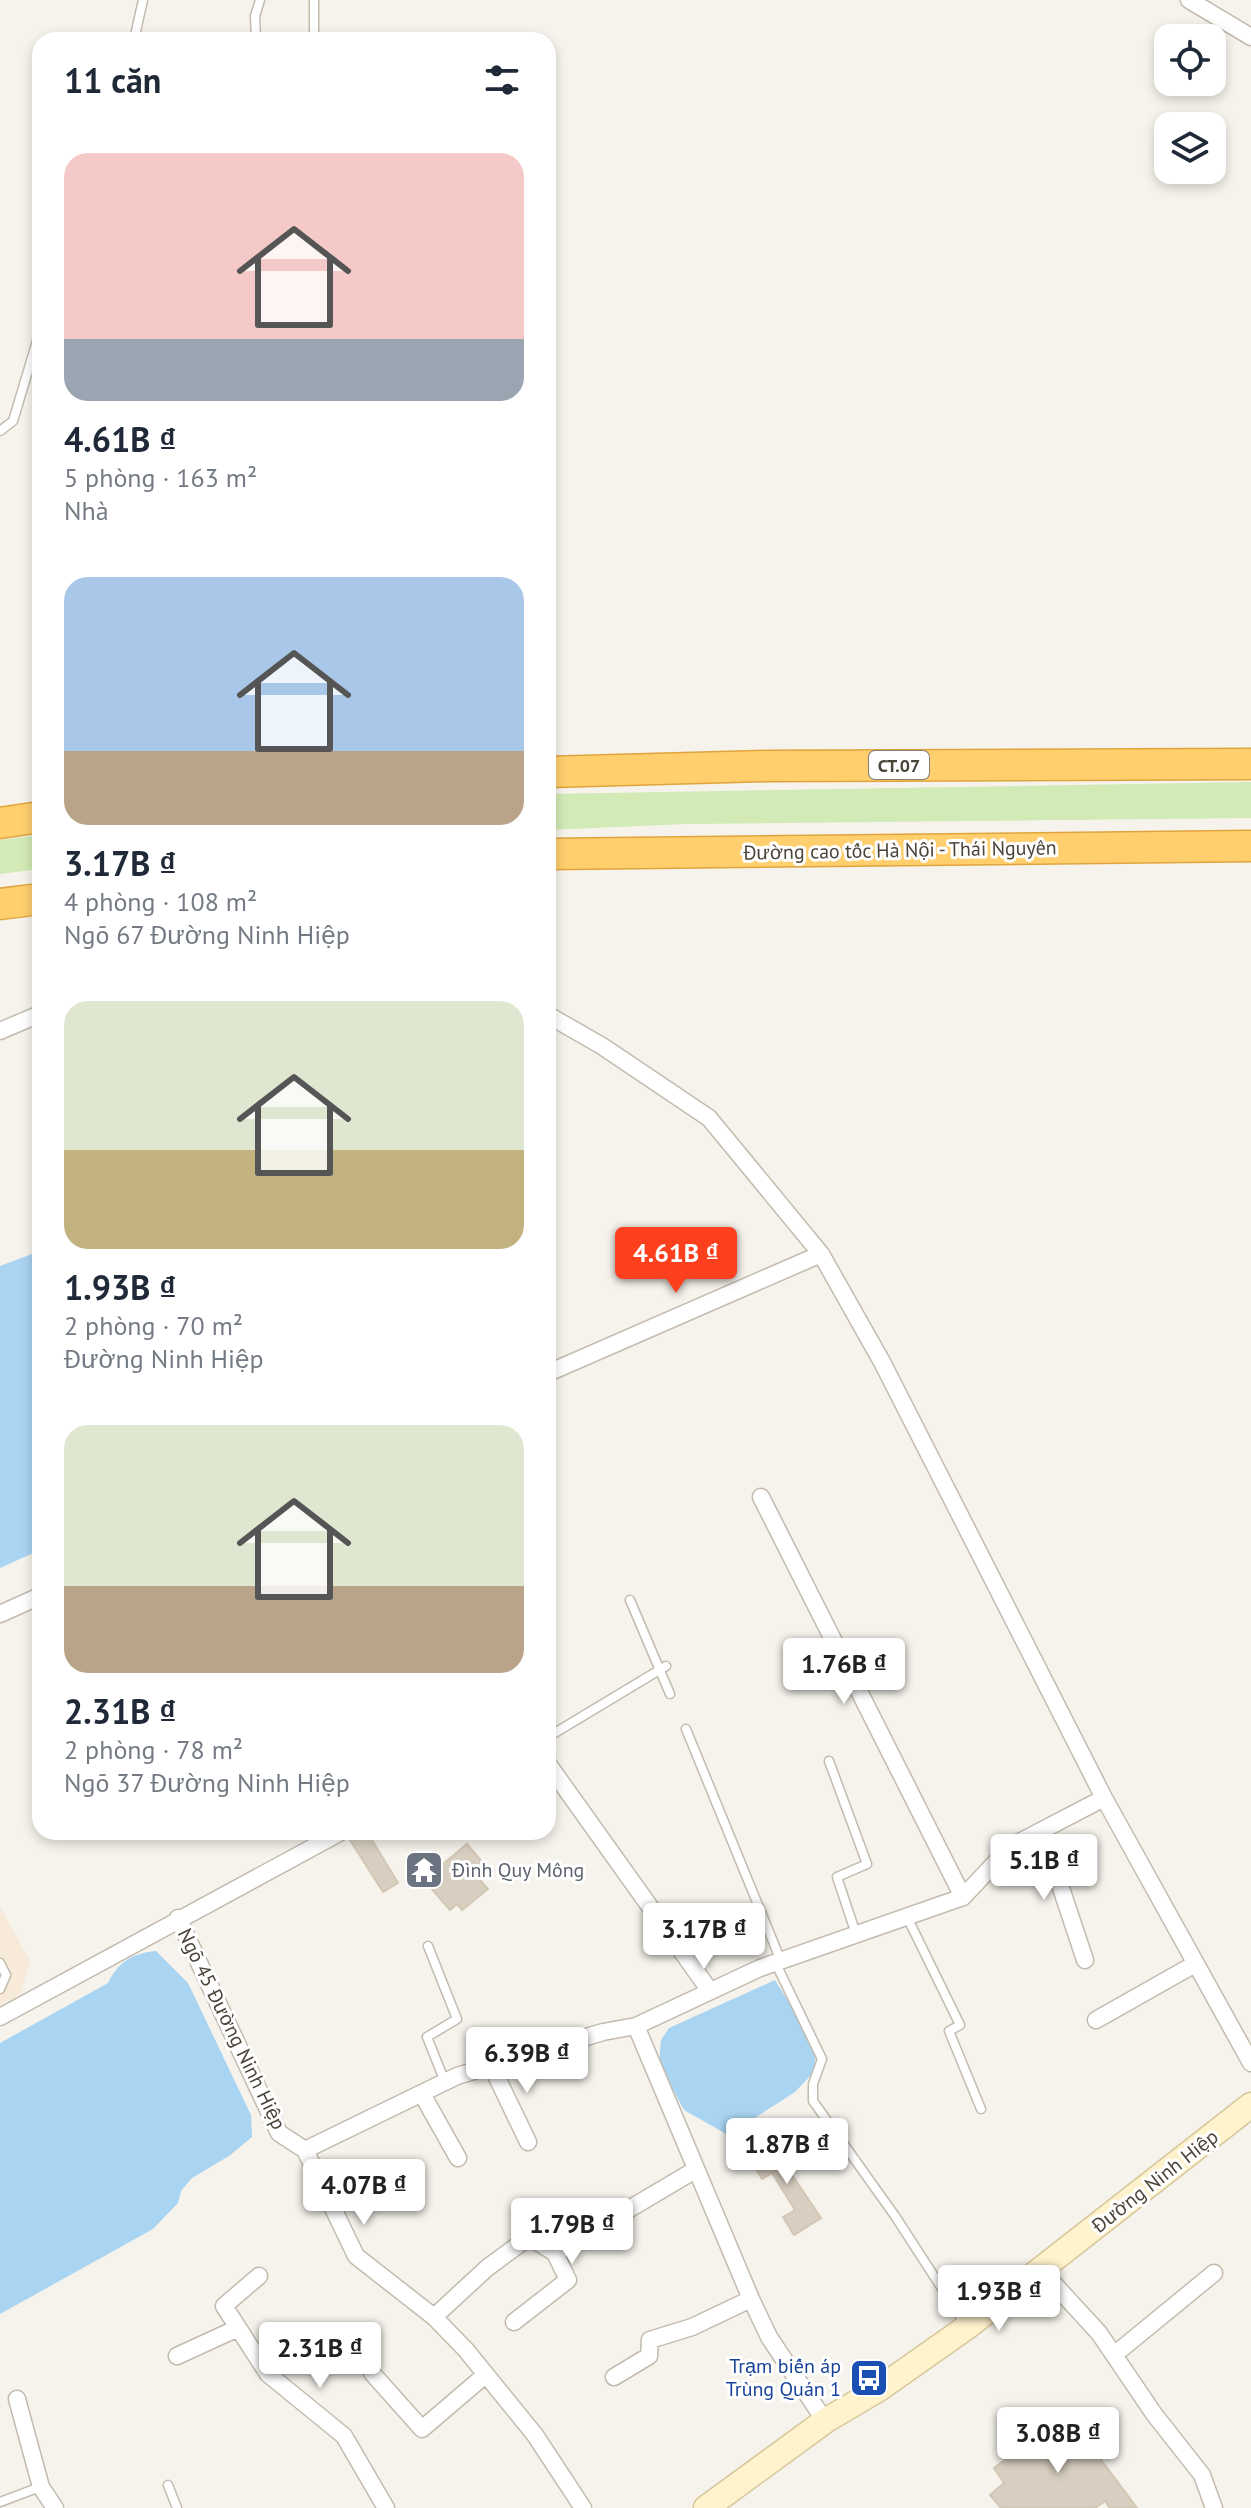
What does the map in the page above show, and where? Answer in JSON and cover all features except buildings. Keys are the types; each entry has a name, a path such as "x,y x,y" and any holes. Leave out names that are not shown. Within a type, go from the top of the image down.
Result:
{"highway":[{"name":"CT.07","path":"556,772 768,766 1251,764"},
{"path":"0,823 32,818"},
{"name":"Đường cao tốc Hà Nội - Thái Nguyên","path":"556,854 1251,846"},
{"path":"0,904 32,900"}],"main road":[{"name":"Đường Ninh Hiệp","path":"706,2508 825,2421 879,2389 967,2327 1251,2105"}],"street":[{"path":"1189,0 1251,37"},
{"path":"0,1031 32,1017"},
{"path":"556,1020 602,1046 709,1118 821,1254 882,1362 1104,1798 1251,2063"},
{"path":"556,1370 821,1254"},
{"path":"761,1497 963,1897"},
{"path":"0,1614 32,1600"},
{"path":"556,1775 710,1991"},
{"path":"305,2150 491,2065 603,2032 636,2026 760,1968 963,1897 1010,1847 1104,1798"},
{"path":"1042,1831 1085,1960"},
{"path":"0,2017 326,1840"},
{"name":"Ngõ 45 Đường Ninh Hiệp","path":"178,1918 279,2133 305,2150 356,2256 434,2317 466,2350 484,2376 535,2435 583,2508"},
{"path":"1096,2020 1195,1964"},
{"path":"636,2026 769,2337 825,2421"},
{"path":"491,2065 528,2142"},
{"path":"422,2094 458,2158"},
{"path":"555,2253 695,2170"},
{"path":"434,2317 487,2268 529,2237 555,2253 568,2280 514,2322"},
{"path":"1042,2271 1099,2333 1154,2414 1202,2475 1214,2508"},
{"path":"1114,2355 1214,2273"},
{"path":"259,2276 224,2306 268,2374 344,2436 386,2508"},
{"path":"614,2377 649,2356 650,2340 692,2327 751,2299"},
{"path":"177,2356 238,2328"},
{"path":"372,2373 422,2429 484,2376"},
{"path":"17,2399 41,2487 55,2508"}],"lane":[{"path":"136,32 143,0"},
{"path":"256,32 255,16 260,0"},
{"path":"314,0 314,32"},
{"path":"0,431 13,421 32,358"},
{"path":"630,1600 663,1669 670,1694"},
{"path":"556,1732 663,1669"},
{"path":"686,1729 779,1963 822,2059 813,2084 813,2101 895,2216 967,2327"},
{"path":"829,1761 867,1864 837,1877 856,1935"},
{"path":"907,1917 960,2025 949,2031 981,2109"},
{"path":"428,1946 457,2019 427,2037 446,2083"},
{"path":"0,1963 6,1975 0,1989"},
{"path":"168,2485 177,2508"},
{"path":"0,2502 41,2487"}],"shaded area":[{"path":"0,1907 30,1961 21,1994 0,2005"}],"green space":[{"path":"1251,782 1251,818 686,824 556,830 556,794"},
{"path":"32,836 32,870 0,874 0,840"}],"water":[{"path":"32,1254 32,1554 0,1568 0,1266"},
{"path":"156,1951 188,1983 251,2115 252,2137 229,2156 192,2178 181,2191 178,2203 153,2229 0,2314 0,2043 108,1983 116,1969 127,1960"},
{"path":"775,1980 815,2045 815,2071 795,2092 728,2135 684,2110 659,2064 661,2040 669,2028"}],"place":[{"name":"Đình Quy Mông","path":"424,1870"},
{"name":"Trạm biến áp Trùng Quán 1","path":"869,2378"}]}
